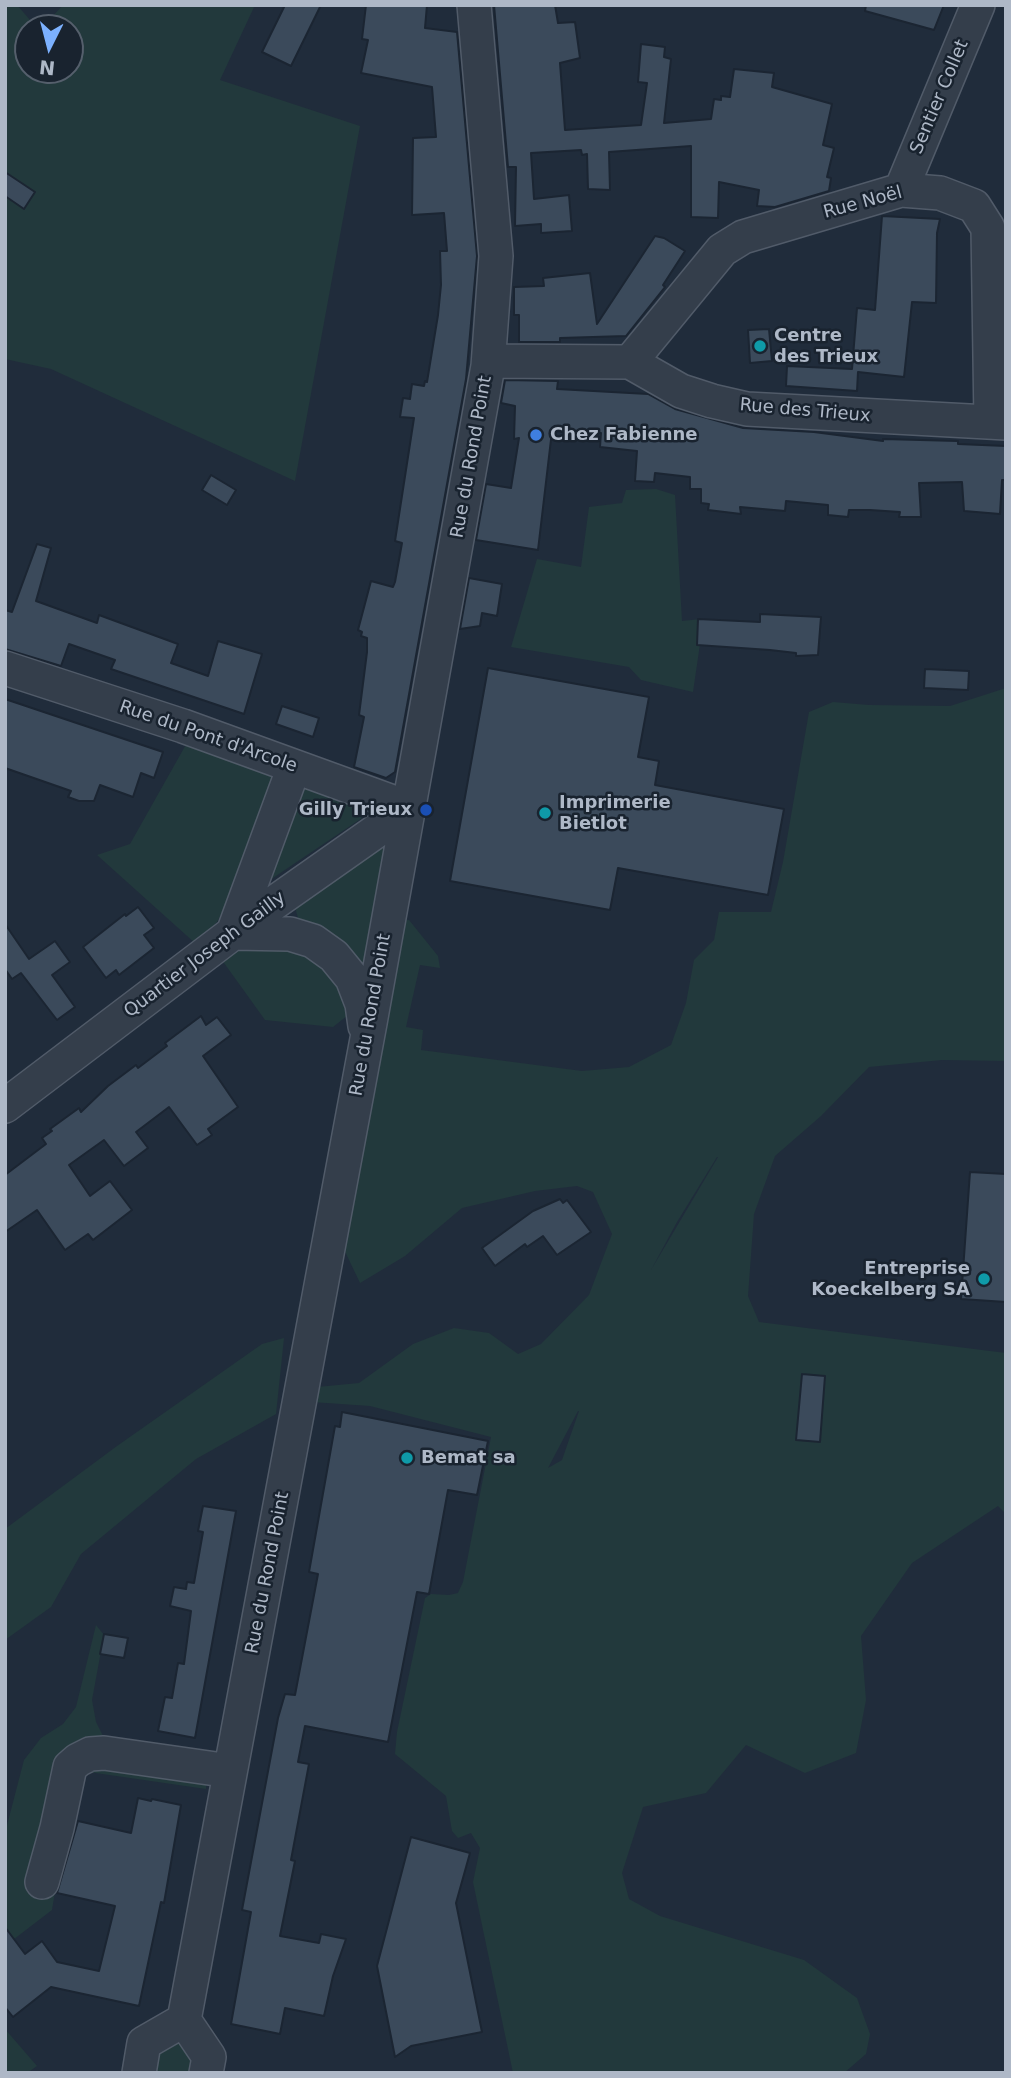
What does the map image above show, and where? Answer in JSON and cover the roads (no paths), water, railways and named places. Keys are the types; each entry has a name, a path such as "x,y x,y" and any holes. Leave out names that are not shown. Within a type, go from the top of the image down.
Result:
{"street":[{"name":"Rue du Rond Point","path":"184,2020 367,1039 489,361 496,256 474,5"},
{"name":"Sentier Collet","path":"901,190 978,5"},
{"name":"Rue Noël","path":"630,362 722,250 743,237 901,190 940,193 974,206 988,228 998,422"},
{"name":"Rue des Trieux","path":"489,361 630,362 681,391 747,409 998,422"},
{"name":"Rue du Pont d'Arcole","path":"5,668 183,726 409,808"},
{"path":"294,767 233,933 290,934 313,941 334,956 352,978 362,1004 367,1039"},
{"name":"Quartier Joseph Gailly","path":"5,1106 233,933 409,808"},
{"path":"42,1882 70,1768 78,1759 90,1754 104,1753 230,1771"},
{"path":"139,2073 144,2043 184,2020 209,2057 206,2073"}],"place":[{"name":"Centre des Trieux","path":"760,346"},
{"name":"Chez Fabienne","path":"536,435"},
{"name":"Gilly Trieux","path":"426,810"},
{"name":"Imprimerie Bietlot","path":"545,813"},
{"name":"Entreprise Koeckelberg SA","path":"984,1279"},
{"name":"Bemat sa","path":"407,1458"}]}
